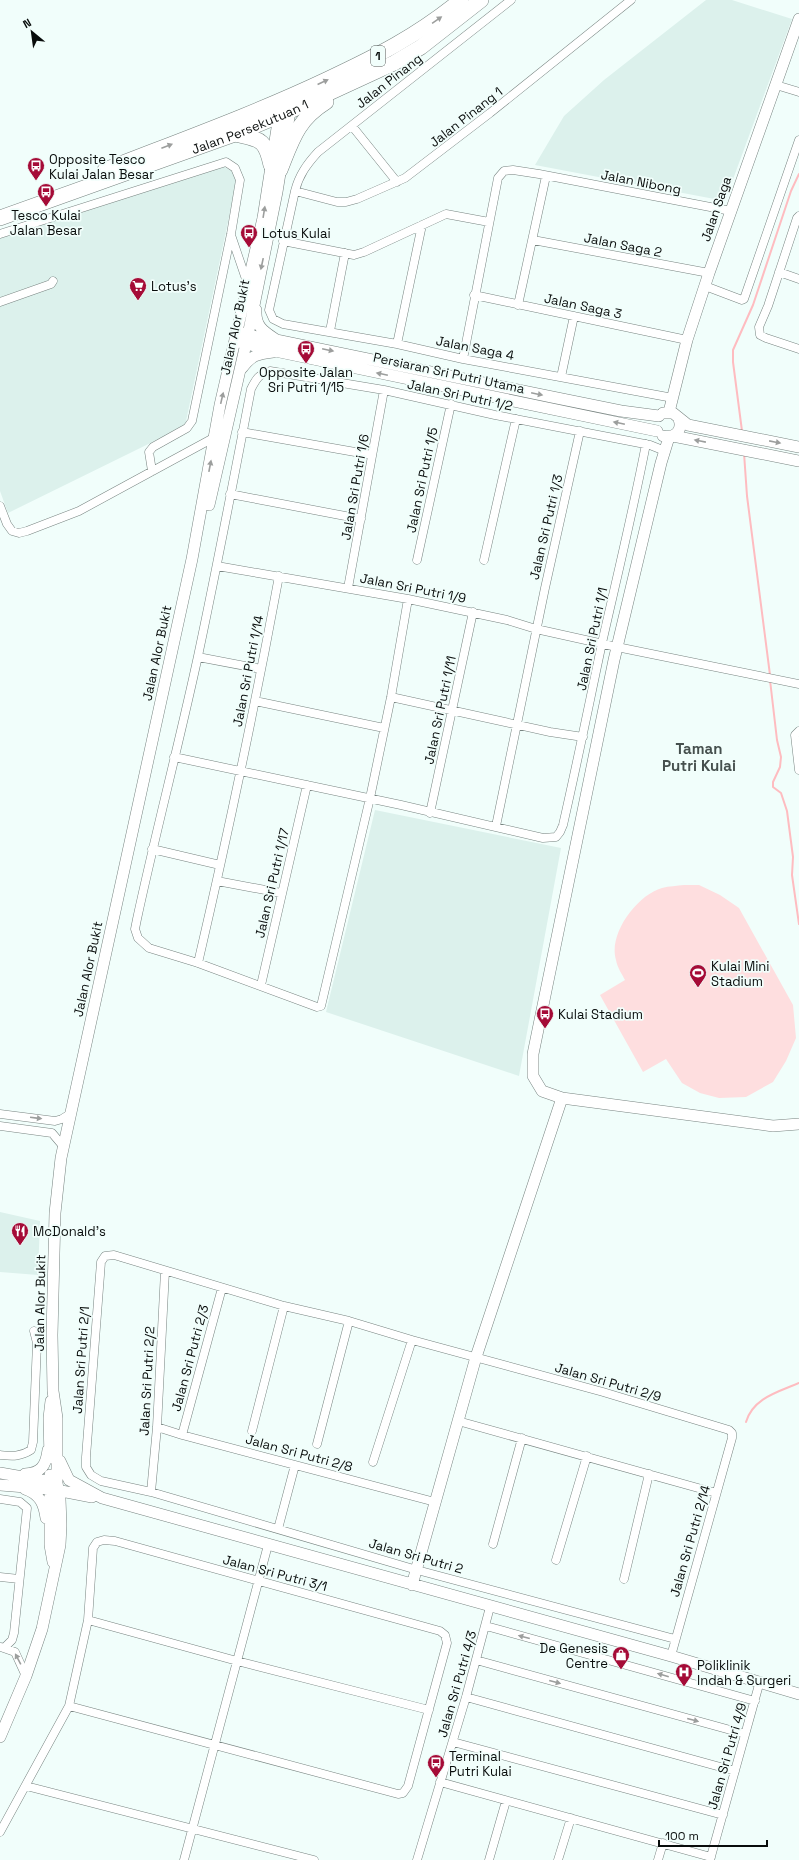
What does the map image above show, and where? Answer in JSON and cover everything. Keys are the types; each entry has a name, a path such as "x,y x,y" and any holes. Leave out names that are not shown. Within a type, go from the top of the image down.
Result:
{"highway":[{"name":"Jalan Persekutuan 1","path":"0,218 235,134 414,35 461,0"},
{"name":"Jalan Persekutuan 1","path":"0,209 284,107 394,63 422,47 481,0"},
{"path":"275,168 302,121 317,108 394,63"},
{"path":"235,134 254,138 264,143 275,168"}],"main road":[{"name":"Jalan Saga","path":"664,414 673,398 687,340 709,273 799,19"},
{"name":"Jalan Alor Bukit","path":"54,1568 50,1545 54,1486 53,1438 57,1418 53,1391 52,1335 55,1213 63,1146 192,559 216,437 220,405 242,338 252,288 263,218 275,168 284,107"},
{"path":"252,288 255,318 260,328 276,340"},
{"name":"Jalan Alor Bukit","path":"192,559 214,488 227,432 240,372 242,338"},
{"name":"Persiaran Sri Putri Utama","path":"242,338 276,340 621,411 664,414"},
{"name":"Persiaran Sri Putri Utama","path":"242,338 275,351 799,461"},
{"path":"240,372 250,358 262,353 275,351"},
{"path":"799,447 688,425 679,419 677,415 664,414 656,423 665,434 661,463 617,647 533,1054 532,1068 539,1088 542,1091 562,1098 773,1126 799,1124"},
{"path":"665,434 679,430 679,419"},
{"path":"661,463 660,448 665,434"},
{"path":"412,1585 476,1357 562,1098"},
{"path":"7,1482 32,1474 44,1467 53,1438"},
{"path":"53,1438 65,1473 69,1480 89,1495"},
{"path":"0,1473 7,1482 31,1491 41,1500 45,1508 50,1545"},
{"path":"7,1482 54,1486 102,1498 670,1656 799,1694"},
{"name":"Jalan Alor Bukit","path":"0,1736 26,1676 42,1629 60,1545 61,1525 54,1486"},
{"path":"61,1525 65,1507 70,1501 89,1495"}],"street":[{"name":"Jalan Pinang","path":"274,319 269,310 298,178 318,152 511,0"},
{"name":"Jalan Pinang 1","path":"295,191 337,202 346,202 357,199 412,174 631,0"},
{"path":"776,85 799,92"},
{"path":"352,126 397,182"},
{"path":"705,286 732,297 742,300 744,299 799,140"},
{"path":"0,234 226,162 235,168 240,180 231,234 192,421 187,428 153,448 149,452 152,471"},
{"name":"Jalan Nibong","path":"489,222 500,174 504,171 513,170 731,211"},
{"path":"518,305 546,176"},
{"path":"283,241 344,253 358,254 446,214 489,222 463,359"},
{"path":"799,216 797,218 759,327 760,334 766,338 799,349"},
{"path":"397,344 422,225"},
{"path":"231,234 252,288"},
{"name":"Jalan Saga 2","path":"533,240 709,273"},
{"path":"330,331 344,253"},
{"path":"779,272 799,279"},
{"path":"0,302 51,284 53,281"},
{"name":"Jalan Saga 3","path":"474,295 687,340"},
{"path":"561,377 574,316"},
{"name":"Jalan Saga 4","path":"274,319 283,324 330,331 463,359 673,398"},
{"name":"Jalan Sri Putri 1/2","path":"242,432 251,389 256,378 262,373 270,371 384,390 516,419 660,448"},
{"name":"Jalan Sri Putri 1/6","path":"348,588 384,390"},
{"name":"Jalan Sri Putri 1/5","path":"417,560 450,404"},
{"path":"484,560 516,419"},
{"name":"Jalan Sri Putri 1/3","path":"496,826 536,629 580,431"},
{"path":"0,506 12,532 19,533 27,531 79,511 227,432"},
{"path":"372,455 242,432 198,657 152,849 135,929 138,938 149,948 261,985 317,1007 321,1006 370,798 391,697 408,599"},
{"name":"Jalan Sri Putri 1/1","path":"496,826 544,838 556,837 560,832 628,536 646,444"},
{"path":"230,494 361,519"},
{"name":"Jalan Sri Putri 1/9","path":"217,566 348,588 473,612 536,629 602,644 799,684"},
{"name":"Jalan Sri Putri 1/14","path":"198,963 255,701 279,576"},
{"name":"Jalan Sri Putri 1/11","path":"430,813 473,612"},
{"path":"198,657 261,669"},
{"path":"391,697 583,737"},
{"path":"255,701 384,728"},
{"path":"799,731 795,735 794,740 799,770"},
{"path":"174,757 496,826"},
{"name":"Jalan Sri Putri 1/17","path":"261,985 307,785"},
{"path":"152,849 220,865"},
{"path":"217,881 281,893"},
{"path":"0,1114 55,1121 70,1114"},
{"path":"0,1126 52,1133 63,1146"},
{"name":"Jalan Sri Putri 2/9","path":"105,1256 114,1255 284,1306 349,1321 476,1357 723,1428 732,1434"},
{"name":"Jalan Sri Putri 2/1","path":"86,1467 99,1272 101,1262 105,1256"},
{"name":"Jalan Sri Putri 2/2","path":"151,1492 157,1427 165,1271"},
{"name":"Jalan Sri Putri 2/3","path":"182,1435 222,1288"},
{"path":"252,1431 284,1306"},
{"path":"317,1444 349,1321"},
{"path":"0,1455 15,1457 22,1456 31,1450 33,1442 37,1343 34,1331"},
{"path":"373,1462 412,1340"},
{"path":"458,1421 716,1493"},
{"name":"Jalan Sri Putri 2/8","path":"157,1427 182,1435 435,1502"},
{"name":"Jalan Sri Putri 2/14","path":"670,1656 731,1444 732,1434"},
{"path":"493,1544 522,1438"},
{"path":"556,1560 587,1456"},
{"path":"278,1529 295,1465"},
{"name":"Jalan Sri Putri 2","path":"86,1467 91,1475 101,1481 151,1492 417,1570 675,1639"},
{"path":"624,1579 649,1474"},
{"path":"0,1500 20,1502 27,1508 14,1633 12,1640 2,1647"},
{"name":"Jalan Sri Putri 3/1","path":"88,1620 92,1579 91,1556 93,1548 97,1542 104,1540 115,1541 440,1631 445,1636 447,1643 429,1710"},
{"path":"184,1860 268,1544"},
{"path":"0,1578 19,1579"},
{"name":"Jalan Sri Putri 4/3","path":"417,1860 466,1697 490,1607"},
{"path":"0,1832 69,1706 88,1620 237,1661 429,1710 408,1786 403,1792 398,1794 69,1706"},
{"path":"486,1626 755,1701"},
{"path":"2,1647 15,1652 26,1676"},
{"path":"476,1660 746,1734"},
{"name":"Jalan Sri Putri 4/9","path":"711,1858 760,1682"},
{"path":"466,1697 735,1771"},
{"path":"453,1742 723,1816"},
{"path":"440,1782 662,1843 711,1858"},
{"path":"26,1786 314,1860"},
{"path":"489,1860 506,1801"},
{"path":"558,1860 572,1818"},
{"path":"658,1860 662,1843"}],"shaded area":[{"path":"706,0 732,0 792,19 725,201 535,165 564,116 604,80"},
{"path":"222,166 232,171 237,179 185,426 8,513 0,491 0,238"},
{"path":"375,810 561,848 519,1076 326,1012"},
{"name":"Kulai Mini Stadium","path":"684,885 699,885 720,895 739,908 793,1005 796,1038 786,1061 773,1082 746,1097 719,1098 700,1093 682,1083 666,1059 643,1072 600,995 625,980 617,965 615,950 616,939 620,928 634,907 653,892 662,888"},
{"name":"McDonald's","path":"0,1212 40,1221 38,1275 0,1272"}],"waterway":[{"path":"742,431 733,362 733,350 753,305 791,191 799,174"},
{"path":"744,453 747,496 770,675"},
{"path":"770,680 777,740 781,757 780,767 773,782 773,787 781,793 787,811 793,857 792,875 799,924"},
{"path":"746,1422 749,1414 760,1401 799,1383"}],"place":[{"name":"Opposite Tesco Kulai Jalan Besar","path":"36,181"},
{"name":"Tesco Kulai Jalan Besar","path":"46,207"},
{"name":"Lotus Kulai","path":"249,248"},
{"name":"Lotus's","path":"138,301"},
{"name":"Opposite Jalan Sri Putri 1/15","path":"306,364"},
{"name":"Kulai Mini Stadium","path":"698,988"},
{"name":"Kulai Stadium","path":"545,1029"},
{"name":"McDonald's","path":"20,1246"},
{"name":"De Genesis Centre","path":"621,1670"},
{"name":"Poliklinik Indah & Surgeri","path":"684,1687"},
{"name":"Terminal Putri Kulai","path":"436,1778"}],"district":[{"name":"Taman Putri Kulai","path":"699,756"}]}
